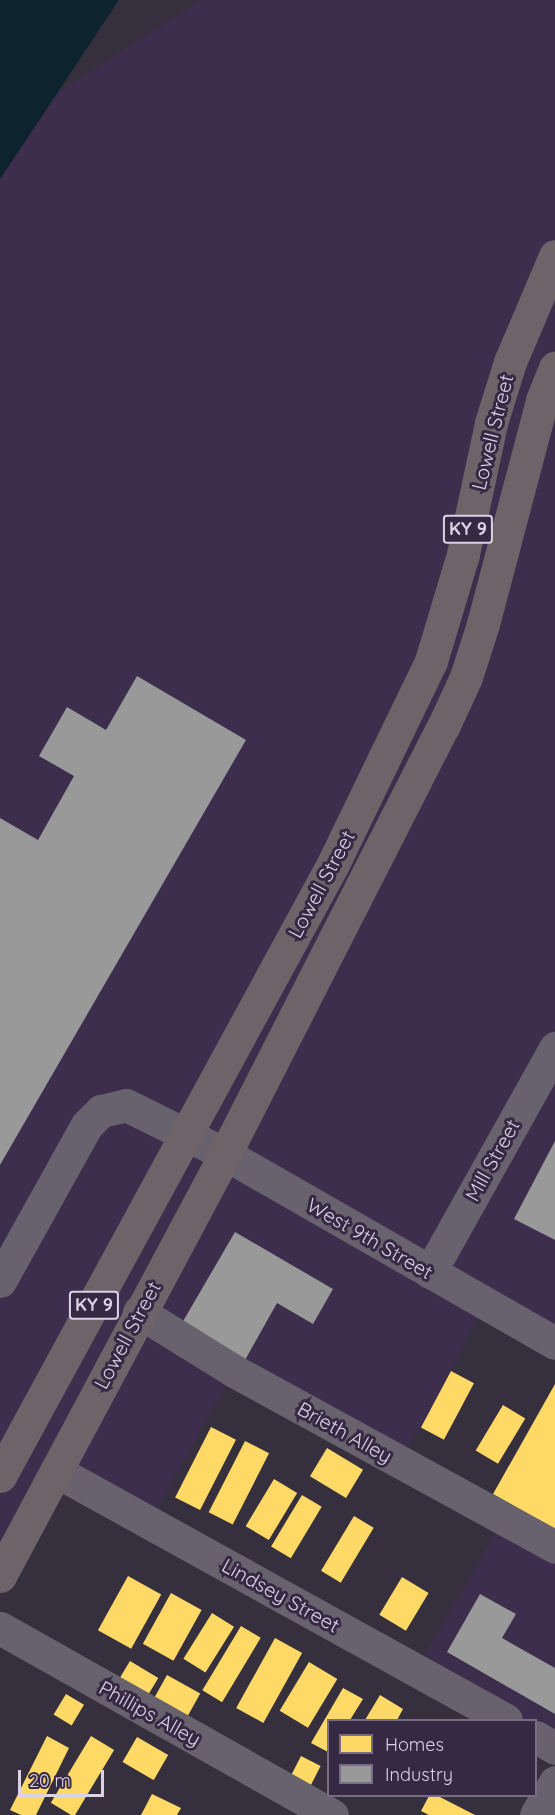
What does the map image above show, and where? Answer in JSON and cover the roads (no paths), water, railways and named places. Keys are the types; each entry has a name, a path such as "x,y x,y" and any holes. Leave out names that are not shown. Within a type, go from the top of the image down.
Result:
{"main road":[{"name":"Lowell Street","path":"0,1476 333,864 431,661 463,554 507,372 555,255"},
{"name":"Lowell Street","path":"0,1576 225,1154 466,677 500,565 538,411 555,367"}],"street":[{"name":"Mill Street","path":"430,1272 555,1048"},
{"name":"West 9th Street","path":"0,1281 87,1125 101,1111 111,1106 136,1107 186,1132 555,1343"},
{"name":"Brieth Alley","path":"139,1312 234,1371 555,1547"},
{"name":"Lindsey Street","path":"56,1471 504,1719"},
{"name":"Phillips Alley","path":"0,1628 332,1815"},
{"path":"537,1738 555,1748"},
{"path":"536,1815 555,1782"}],"water":[{"path":"0,0 119,0 0,179"}]}
